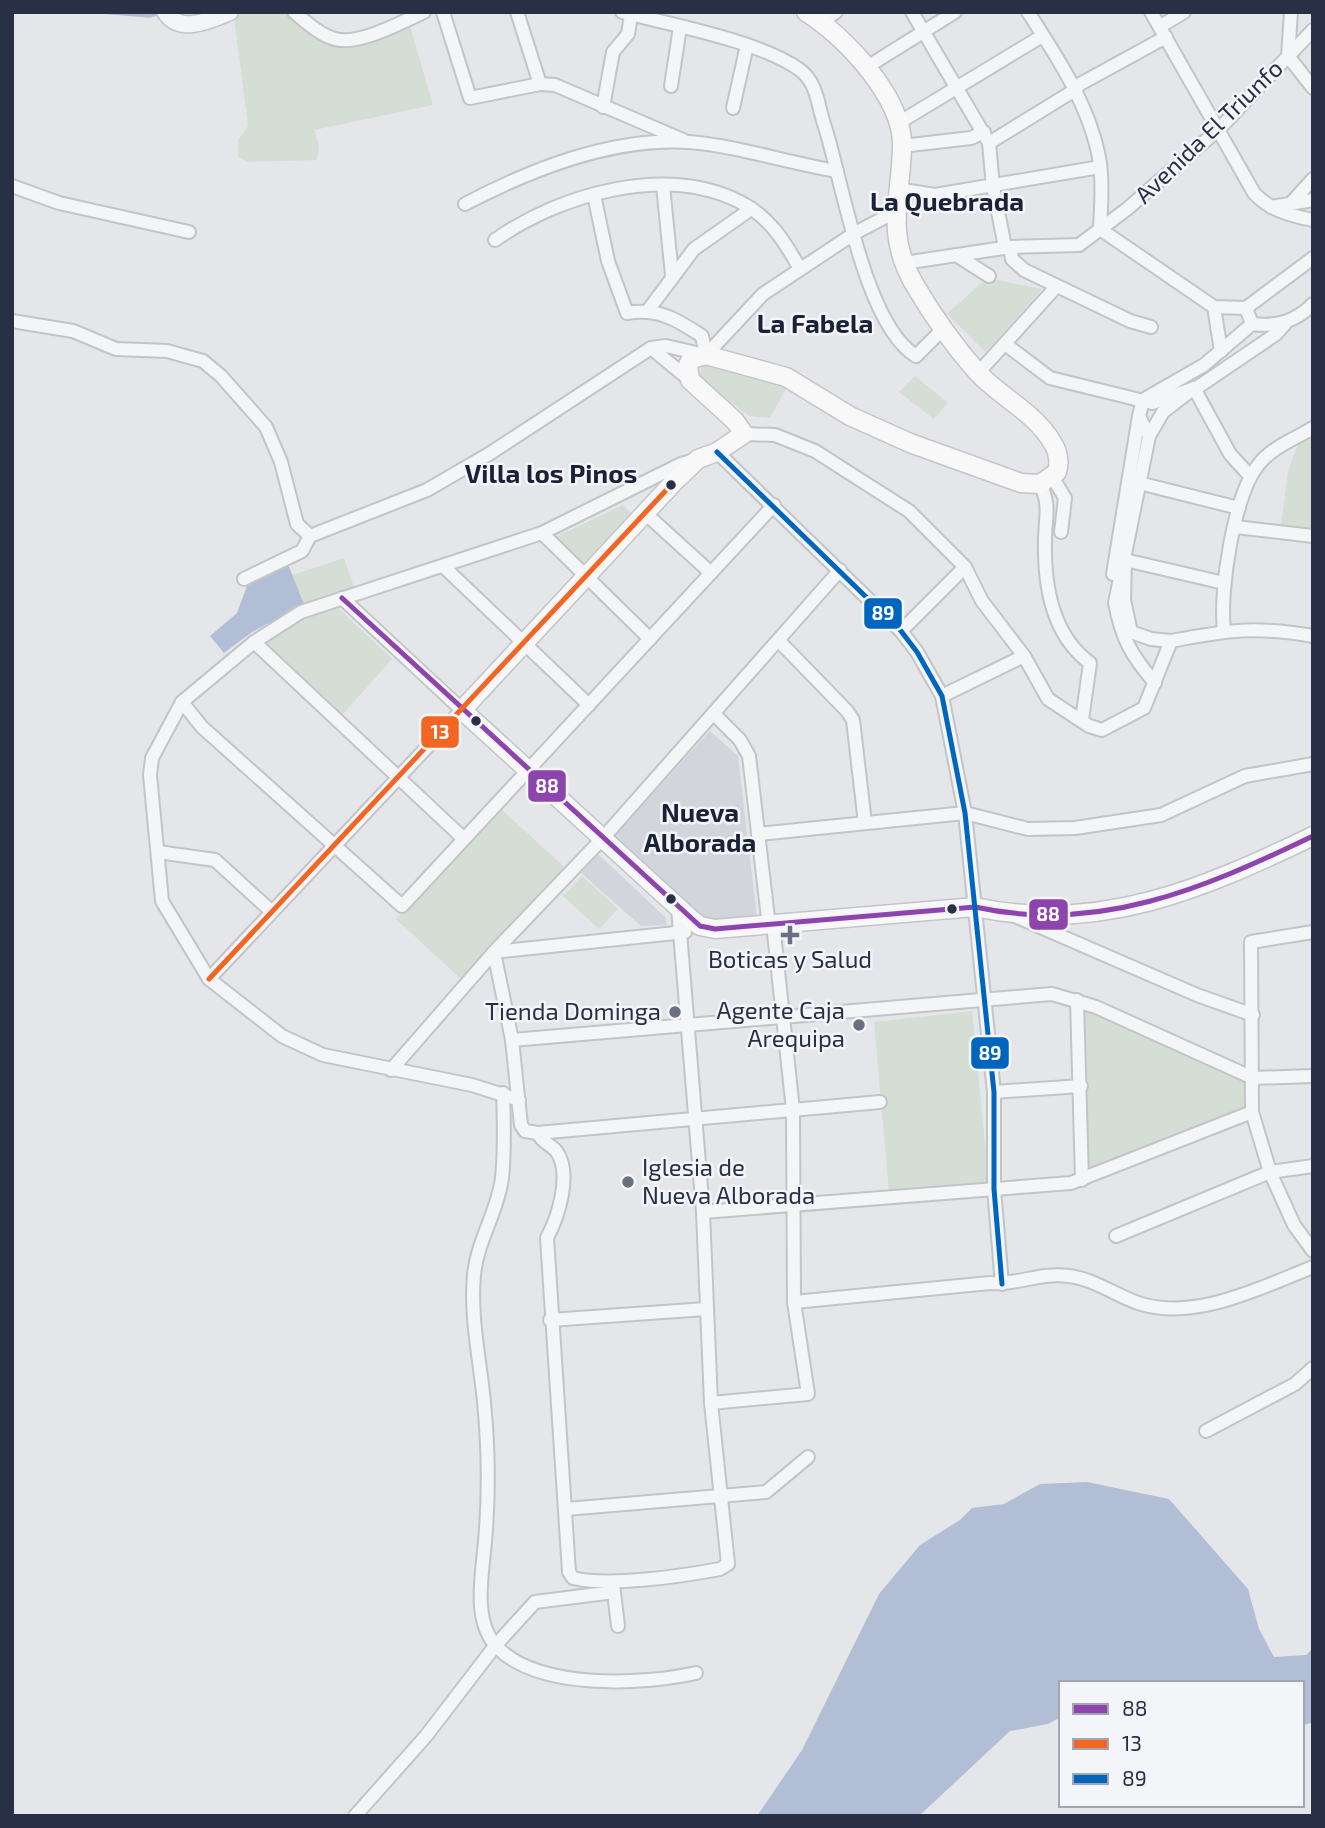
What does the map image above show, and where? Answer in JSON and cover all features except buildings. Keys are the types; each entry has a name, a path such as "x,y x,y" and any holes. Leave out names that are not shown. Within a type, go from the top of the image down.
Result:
{"main road":[{"path":"821,15 867,67 900,122 902,146 895,212 899,250 904,263 944,328 978,373 1042,428 1058,453 1059,465 1046,481 1021,483 910,443 850,416 786,377 706,355 691,359 688,365 690,380 735,421 744,434 717,452 698,459 462,710 678,908 700,926 715,929 975,907 1013,916 1071,916 1155,901 1200,888 1313,836"}],"street":[{"path":"167,15 185,25 230,12"},
{"path":"294,12 328,37 339,41 374,34 424,12"},
{"path":"443,12 470,98 540,84 555,85 690,142 836,170"},
{"path":"517,12 540,84"},
{"path":"912,12 986,138 993,187 1012,259 1024,270 1056,287 1130,321 1151,327"},
{"path":"867,67 955,12"},
{"path":"1028,12 1075,90 1090,124 1101,167 1100,229 1214,307 1246,308 1313,258"},
{"path":"1151,12 1220,128 1255,194 1271,207 1294,217 1313,220"},
{"path":"902,146 986,138 1075,90 1080,84 1163,31 1184,12"},
{"path":"1291,12 1288,57 1313,88"},
{"path":"603,107 613,52 628,34 627,13 747,45 800,70 810,81 831,143 845,208 872,293 903,348 916,356 944,328"},
{"path":"671,86 680,27"},
{"name":"Avenida El Triunfo","path":"904,263 1007,247 1079,245 1127,209 1220,128 1313,30"},
{"path":"900,122 1042,36"},
{"path":"733,108 747,45"},
{"path":"465,204 519,176 552,165 635,145 690,142"},
{"path":"897,189 935,195 1101,167"},
{"path":"1293,201 1313,179"},
{"path":"12,186 59,203 189,232"},
{"path":"495,240 519,223 594,195 663,186 701,187 751,209 781,236 800,269"},
{"path":"663,186 673,275"},
{"path":"594,195 608,261 627,313 649,309 681,322 702,337 706,355"},
{"path":"1271,207 1293,201 1313,200"},
{"path":"649,309 694,249 751,209"},
{"path":"706,355 763,294 855,233 895,212"},
{"path":"956,255 989,276"},
{"path":"978,373 1056,287"},
{"path":"1115,594 1125,560 1149,436 1163,412 1194,388 1276,334 1286,323 1313,304"},
{"path":"1214,307 1221,351"},
{"path":"1246,308 1252,324"},
{"path":"12,321 74,331 116,349 167,351 203,361 221,376 266,428 281,462 297,524 310,536"},
{"path":"1155,683 1130,654 1120,629 1112,580 1143,400 1204,365 1252,324 1271,326 1286,323"},
{"path":"1005,344 1050,378 1152,403 1194,388"},
{"path":"244,579 302,551 310,536 427,490 489,454 651,348 666,346 706,355"},
{"path":"651,348 690,380"},
{"path":"1194,388 1230,454 1250,476"},
{"path":"1139,416 1149,436"},
{"path":"1224,631 1221,606 1230,546 1250,476 1260,461 1313,428"},
{"path":"744,434 775,435 831,460 909,511 965,567 982,601 1024,656 1048,699 1102,730 1144,708 1155,683 1158,667 1171,640"},
{"path":"717,452 901,631 917,652 942,696 965,813 985,999 994,1092 994,1189 1002,1284"},
{"path":"519,1100 503,1093 323,1055 282,1036 209,978 162,901 150,775 152,758 182,702 254,642 301,611 542,533 681,464 698,459"},
{"path":"1046,481 1065,498 1061,532"},
{"path":"1046,481 1048,499 1045,562 1049,600 1071,645 1090,663 1082,720"},
{"path":"1139,483 1239,508"},
{"path":"182,702 202,727 402,905 774,505"},
{"path":"646,514 711,573"},
{"path":"1236,527 1313,536"},
{"path":"542,533 650,639"},
{"path":"1125,560 1224,583"},
{"path":"1125,560 1124,600 1130,632 1151,639 1171,640 1224,631 1268,628 1313,636"},
{"path":"443,566 589,705"},
{"path":"901,631 965,567"},
{"path":"391,1070 494,951 603,838 840,570"},
{"path":"209,978 462,710 342,598"},
{"path":"779,641 853,720 865,823"},
{"path":"254,642 464,839"},
{"path":"942,696 1024,656"},
{"path":"711,1402 808,1394 794,1302 793,1110 773,923 768,918 749,756 740,740 714,714"},
{"path":"758,834 965,813 1028,829 1075,828 1161,815 1245,776 1313,764"},
{"path":"158,852 215,860 271,911"},
{"path":"355,1816 426,1736 495,1646 535,1602 720,1569 728,1564 711,1402 697,1120 678,908"},
{"path":"1013,916 1197,995 1253,1015"},
{"path":"494,951 680,934 700,926"},
{"path":"1313,932 1251,942 1252,1112 1270,1172 1294,1224 1313,1251"},
{"path":"494,951 512,1040 522,1125 525,1131 538,1133 880,1102"},
{"path":"512,1040 1052,994 1077,1000 1253,1078 1313,1076"},
{"path":"1077,1000 1082,1180"},
{"path":"994,1092 1081,1086"},
{"path":"503,1093 502,1179 483,1233 474,1275 485,1406 486,1532 480,1606 495,1646 519,1665 579,1679 650,1679 696,1673"},
{"path":"703,1212 795,1207 1082,1180 1252,1112"},
{"path":"538,1133 541,1141 556,1152 561,1174 562,1204 547,1238 550,1320 569,1572 573,1578 614,1586"},
{"path":"1116,1236 1270,1172 1313,1166"},
{"path":"794,1302 1002,1284 1053,1275 1072,1276 1140,1304 1203,1305 1235,1298 1313,1267"},
{"path":"550,1320 706,1309"},
{"path":"1206,1431 1295,1384 1313,1368"},
{"path":"566,1509 766,1492 808,1457"},
{"path":"614,1586 618,1626"}],"shaded area":[{"path":"245,12 284,12 330,45 360,43 410,26 433,105 314,130 319,146 317,160 249,162 238,157 238,140 248,126 234,17"},
{"path":"987,278 1042,289 986,352 947,314"},
{"path":"703,363 787,387 770,418 749,416 699,378"},
{"path":"915,376 948,403 934,419 899,392"},
{"path":"1313,435 1313,529 1281,526 1288,472 1297,446"},
{"path":"623,505 631,513 582,565 553,538"},
{"path":"344,558 354,587 304,604 292,575"},
{"path":"336,606 392,659 342,715 264,642 303,616"},
{"path":"710,731 738,756 757,918 707,921 613,837"},
{"path":"499,807 564,867 461,979 396,919"},
{"path":"598,854 665,917 667,925 641,926 581,873"},
{"path":"582,876 618,909 599,929 563,896"},
{"path":"1084,1007 1247,1082 1244,1109 1087,1171"},
{"path":"972,1011 989,1184 889,1192 874,1022"}],"water":[{"path":"288,564 304,604 252,632 224,653 210,636 237,613 248,583"},
{"path":"1087,1482 1169,1499 1248,1589 1259,1629 1274,1657 1306,1655 1313,1648 1313,1722 1304,1725 1304,1681 1059,1681 1059,1718 1048,1724 1010,1731 919,1816 757,1816 802,1750 879,1594 920,1545 960,1520 972,1508 1004,1504 1040,1484"}],"waterway":[{"path":"102,12 149,16 160,13"}],"transit line":[{"name":"89","path":"717,452 901,631 917,652 942,696 965,813 994,1092 994,1189 1002,1284"},
{"name":"13","path":"209,979 671,485"},
{"name":"88","path":"342,598 700,926 715,929 975,907 1020,914 1064,915 1107,910 1149,902 1190,889 1313,836"}],"place":[{"name":"Boticas y Salud","path":"790,935"},
{"name":"Tienda Dominga","path":"675,1012"},
{"name":"Agente Caja Arequipa","path":"859,1025"},
{"name":"Iglesia de Nueva Alborada","path":"628,1182"}],"district":[{"name":"La Quebrada","path":"947,202"},
{"name":"La Fabela","path":"815,324"},
{"name":"Villa los Pinos","path":"551,474"},
{"name":"Nueva Alborada","path":"700,828"}]}
